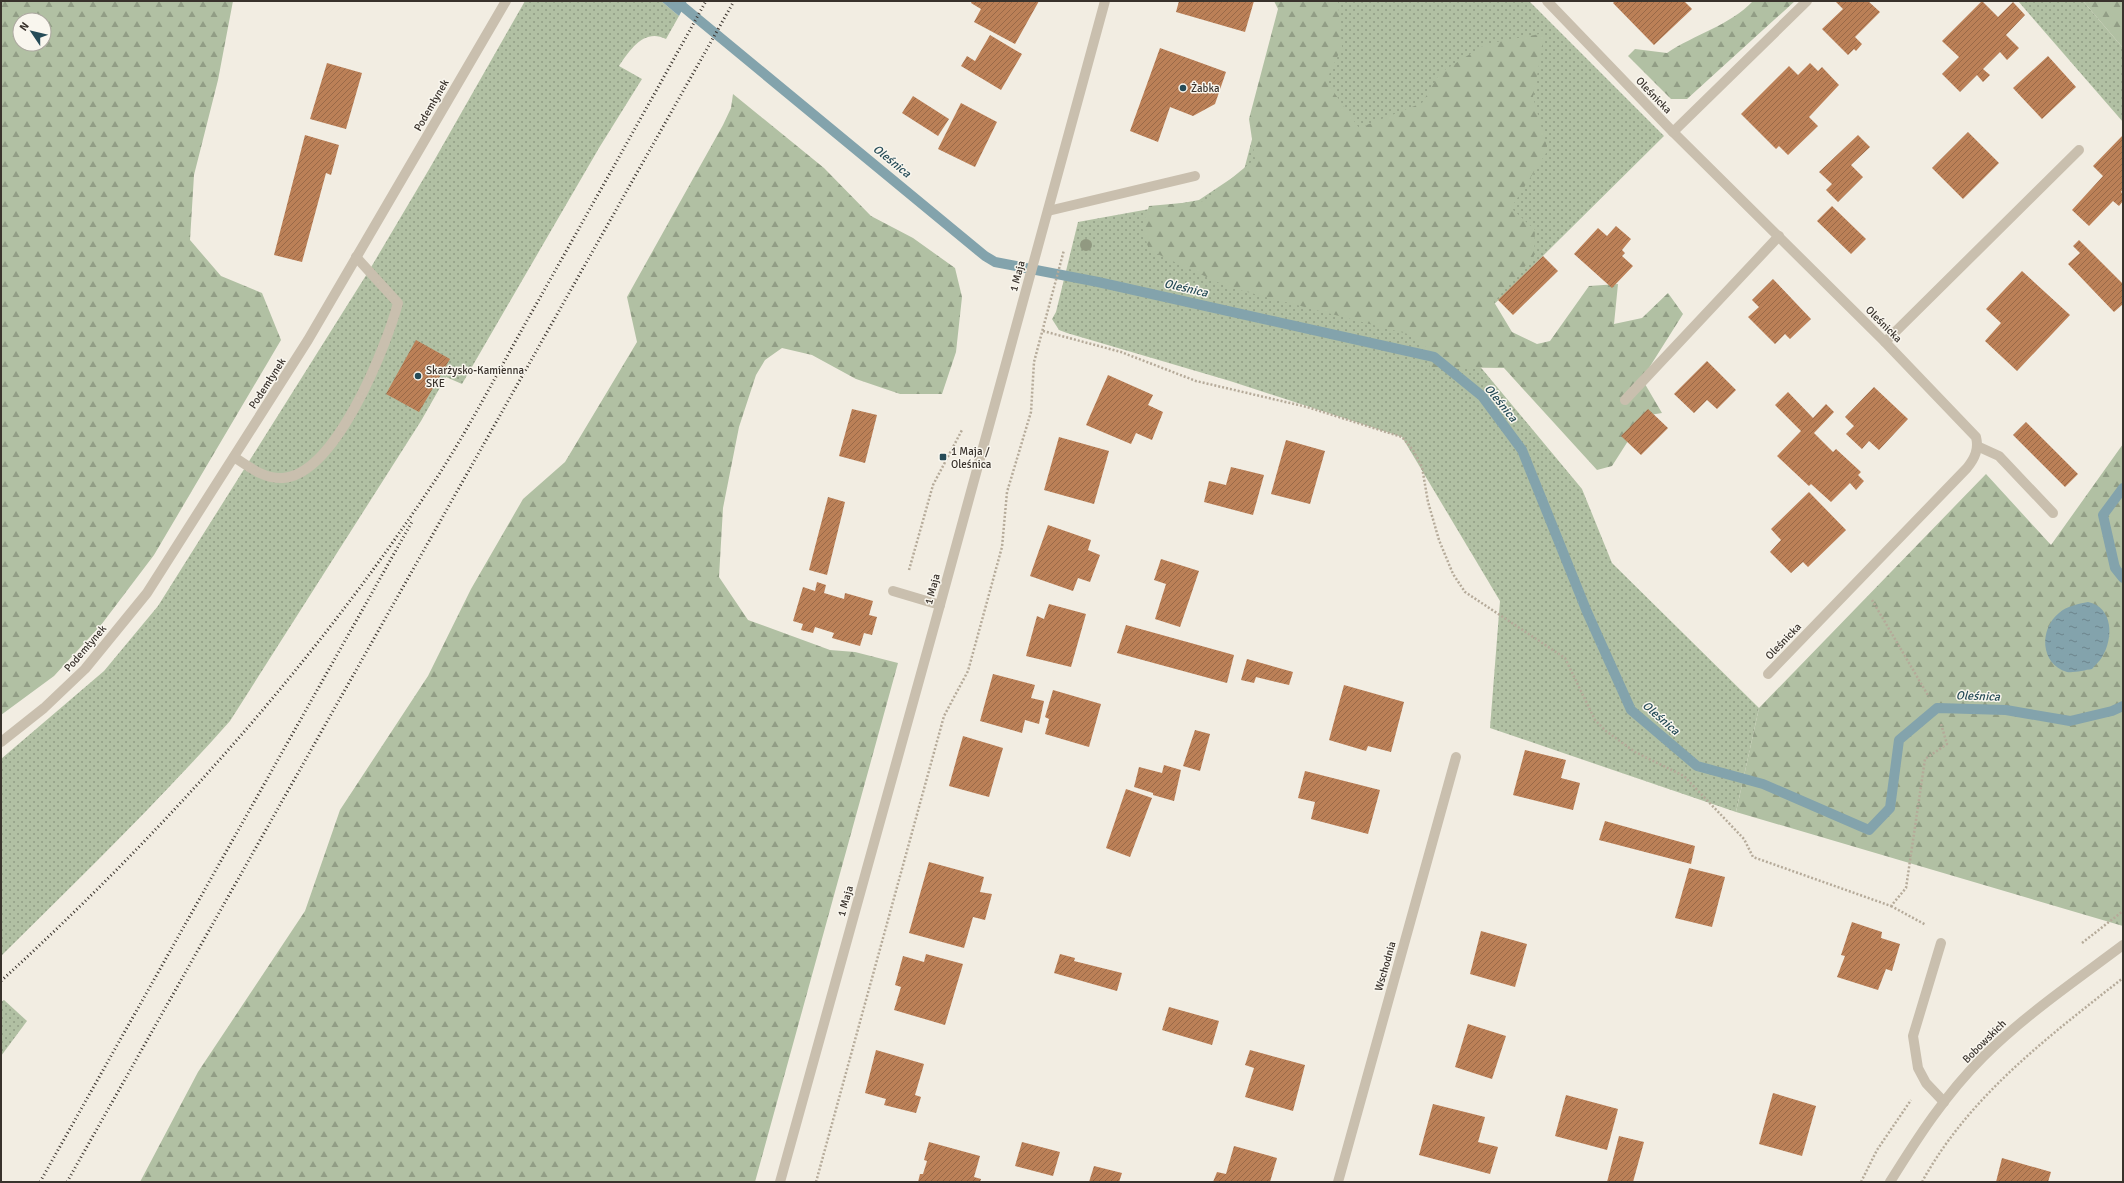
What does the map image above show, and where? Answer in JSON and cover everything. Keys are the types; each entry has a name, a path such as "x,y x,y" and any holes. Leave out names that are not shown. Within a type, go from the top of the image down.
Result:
{"street":[{"name":"Podemłynek","path":"1,742 44,708 85,668 147,593 308,340 506,1"},
{"name":"1 Maja","path":"780,1182 1105,1"},
{"name":"Oleśnicka","path":"1547,1 1673,132 1885,342 1976,437 1977,446 1974,459 1967,468 1768,674"},
{"path":"1673,132 1807,1"},
{"path":"1885,342 2079,150"},
{"path":"1048,210 1194,176"},
{"path":"1625,400 1779,236"},
{"path":"234,457 260,474 282,478 295,476 313,463 328,449 347,420 389,333 398,302 356,258"},
{"path":"1977,446 1998,456 2053,513"},
{"path":"898,593 940,605"},
{"name":"Wschodnia","path":"1338,1182 1456,757"},
{"path":"1941,943 1913,1036 1918,1068 1926,1083 1944,1102"},
{"name":"Bobowskich","path":"1890,1182 1926,1124 1982,1058 2019,1024 2123,945"}],"path":[{"path":"816,1182 944,716 968,671 1000,554 1007,492 1031,412 1034,362 1065,244"},
{"path":"1043,330 1121,352 1196,381 1307,408 1402,437 1413,450 1422,467 1428,502 1439,540 1453,574 1465,592 1565,658 1595,720 1606,731 1635,752 1684,776 1744,840 1753,857 1891,906 1931,928 1941,943"},
{"path":"898,593 933,485 962,429"},
{"path":"1859,579 1930,697"},
{"path":"1891,906 1906,888 1926,759 1947,744 1941,724"},
{"path":"1922,1182 1949,1140 1983,1098 2017,1064 2123,978"},
{"path":"1861,1182 1877,1150 1913,1098"}],"green space":[{"path":"1,1 233,1 218,80 194,175 190,240 221,276 262,293 281,340 154,555 101,625 54,676 1,715"},
{"path":"525,1 661,1 679,16 666,39 658,36 644,38 628,53 619,66 642,79 599,148 462,384 446,377 421,421 230,721 146,811 1,956 1,759 104,671 158,606 370,269 431,166"},
{"path":"1274,1 1338,1 1342,47 1326,81 1359,128 1422,103 1440,73 1486,44 1545,33 1533,97 1548,150 1511,208 1535,230 1534,256 1494,302 1512,332 1537,344 1550,341 1589,286 1618,284 1614,324 1642,318 1668,293 1683,314 1642,379 1662,413 1644,416 1612,466 1597,470 1504,368 1430,367 1425,346 1408,334 1228,287 1149,250 1142,227 1149,206 1204,201 1255,159 1249,119 1278,9"},
{"path":"1288,1 1529,1 1664,136 1458,340 1582,489 1612,563 1759,708 1736,812 1490,728 1500,601 1402,437 1230,381 1067,333 1059,330 1052,319 1056,312 1078,222 1199,200 1244,170"},
{"path":"1753,1 1795,1 1687,99 1671,99 1628,56 1635,49 1667,53 1733,17 1744,10"},
{"path":"2018,1 2083,1 2123,48 2123,122"},
{"path":"2083,1 2123,1 2123,48"},
{"path":"733,94 824,168 871,216 913,238 955,268 962,297 956,352 942,394 900,394 856,379 812,355 782,348 765,360 756,375 739,427 723,508 719,577 748,620 830,650 855,652 898,663 755,1182 140,1182 198,1072 305,911 340,810 428,676 471,589 523,499 565,462 637,342 627,297 723,125 731,108"},
{"path":"2123,444 2123,926 1736,812 1759,708 1986,474 2051,545"},
{"path":"4,1000 27,1021 1,1056 1,1002"}],"water":[{"path":"661,1 687,1 679,16"},
{"path":"2088,602 2096,605 2107,617 2109,633 2106,649 2092,669 2067,672 2058,668 2047,654 2045,646 2048,628 2052,620 2062,611"}],"building":[{"path":"972,1 1039,1 1015,44 974,22 981,9 971,3"},
{"path":"1179,1 1254,1 1245,32 1176,12"},
{"path":"1615,1 1684,1 1692,9 1654,45 1613,3"},
{"path":"1835,1 1868,1 1880,12 1855,37 1862,44 1856,51 1854,49 1848,55 1822,29 1843,9"},
{"path":"1982,1 1998,17 2013,2 2025,15 2006,35 2019,48 2007,60 2000,52 1983,69 1990,75 1983,82 1977,75 1960,92 1942,74 1959,57 1942,41"},
{"path":"990,35 1022,54 1001,90 961,66 967,56 975,61"},
{"name":"Żabka","path":"1160,48 1226,72 1215,104 1193,116 1170,107 1158,142 1130,131"},
{"path":"2048,56 2076,87 2042,119 2013,88"},
{"path":"327,63 362,73 346,129 310,119"},
{"path":"1810,63 1818,71 1822,67 1839,85 1809,117 1818,126 1788,155 1779,146 1776,149 1741,114 1789,66 1798,75"},
{"path":"913,96 949,119 938,136 902,113"},
{"path":"961,103 997,122 975,167 938,149"},
{"path":"1968,132 1999,163 1963,199 1932,168"},
{"path":"305,135 339,145 331,175 326,173 302,262 274,255"},
{"path":"1858,135 1870,147 1851,165 1863,177 1838,202 1826,190 1832,184 1819,172"},
{"path":"2123,135 2123,189 2121,192 2123,194 2123,201 2119,206 2113,201 2089,226 2072,210 2103,176 2093,166"},
{"path":"1832,206 1866,239 1851,254 1817,221"},
{"path":"1616,226 1631,239 1622,250 1625,253 1622,256 1633,266 1612,288 1574,254 1598,228 1607,236"},
{"path":"2079,240 2123,284 2123,304 2114,312 2068,264 2080,253 2073,246"},
{"path":"1543,256 1558,271 1513,315 1498,300"},
{"path":"2022,271 2070,315 2017,371 1985,341 2001,323 1986,309"},
{"path":"1773,279 1811,319 1790,339 1785,334 1775,344 1748,317 1759,307 1752,300"},
{"name":"Skarżysko-Kamienna SKE","path":"416,340 450,359 419,412 386,394"},
{"path":"1707,361 1736,390 1717,409 1707,400 1694,413 1674,394"},
{"path":"1108,375 1153,395 1148,405 1163,412 1152,440 1136,433 1131,444 1086,425"},
{"path":"1874,387 1908,419 1879,450 1869,441 1862,449 1846,434 1854,426 1845,417"},
{"path":"1788,392 1813,418 1826,404 1834,412 1814,433 1833,452 1836,449 1861,472 1858,475 1864,481 1856,490 1850,483 1831,502 1811,484 1809,486 1777,456 1801,431 1775,405"},
{"path":"852,409 877,415 865,463 839,456"},
{"path":"1648,409 1668,428 1641,455 1621,436"},
{"path":"2026,422 2078,474 2065,487 2013,435"},
{"path":"1059,437 1109,451 1094,504 1044,490"},
{"path":"1286,440 1325,451 1310,504 1271,494"},
{"path":"1231,467 1264,475 1253,515 1204,502 1209,481 1226,485"},
{"path":"1809,492 1846,530 1808,567 1803,562 1791,573 1770,552 1781,540 1771,529"},
{"path":"828,497 845,502 827,575 809,570"},
{"path":"1048,525 1091,540 1088,550 1100,555 1090,582 1078,578 1073,591 1030,576"},
{"path":"1161,559 1199,571 1180,627 1155,619 1166,584 1154,580"},
{"path":"817,582 826,585 824,593 844,599 845,593 873,601 869,615 877,617 872,635 864,633 860,646 832,638 834,633 815,627 813,633 801,630 803,624 793,621 803,587 815,591"},
{"path":"1049,604 1086,614 1071,667 1026,656 1037,616 1044,619"},
{"path":"1126,625 1234,655 1227,683 1117,653"},
{"path":"1247,659 1293,672 1289,685 1256,677 1254,683 1241,680"},
{"path":"993,674 1035,685 1031,698 1044,701 1039,724 1025,720 1022,733 980,721"},
{"path":"1344,685 1404,702 1391,752 1368,746 1366,751 1329,740"},
{"path":"1053,690 1101,704 1089,747 1045,734 1049,719 1045,717"},
{"path":"1195,730 1210,734 1200,771 1183,766"},
{"path":"963,736 1003,748 989,797 949,786"},
{"path":"1525,750 1566,760 1561,778 1580,783 1573,810 1513,795"},
{"path":"1164,765 1181,770 1174,801 1153,795 1153,793 1134,787 1139,767 1162,773"},
{"path":"1305,771 1380,790 1368,834 1311,819 1315,802 1298,798"},
{"path":"1126,789 1152,798 1130,857 1106,848"},
{"path":"1605,821 1695,846 1691,864 1599,840"},
{"path":"929,862 984,877 980,892 992,894 985,920 973,917 964,948 909,933"},
{"path":"1689,868 1725,877 1712,927 1675,918"},
{"path":"1852,922 1882,932 1881,938 1900,944 1892,971 1886,969 1878,990 1837,977 1845,956 1841,955"},
{"path":"1481,931 1527,944 1515,987 1470,974"},
{"path":"926,954 963,964 945,1025 894,1010 901,987 895,985 903,956 924,962"},
{"path":"1060,954 1075,958 1074,961 1122,973 1117,991 1054,973"},
{"path":"1169,1007 1219,1021 1212,1045 1162,1030"},
{"path":"1468,1024 1506,1036 1492,1079 1455,1067"},
{"path":"876,1050 924,1064 915,1095 921,1097 916,1113 884,1105 886,1099 865,1093"},
{"path":"1250,1050 1305,1065 1293,1111 1245,1097 1254,1068 1245,1065"},
{"path":"1773,1093 1816,1106 1802,1156 1759,1144"},
{"path":"1566,1095 1618,1109 1607,1150 1555,1136"},
{"path":"1433,1104 1485,1117 1478,1142 1498,1147 1490,1174 1419,1155"},
{"path":"1619,1136 1644,1142 1633,1182 1607,1182"},
{"path":"929,1142 980,1156 974,1177 981,1179 980,1182 918,1182 920,1174 923,1174 927,1161 924,1160"},
{"path":"1022,1142 1060,1152 1053,1176 1015,1166"},
{"path":"1234,1146 1277,1158 1270,1182 1213,1182 1217,1172 1226,1174"},
{"path":"2002,1158 2051,1172 2048,1182 1996,1182"},
{"path":"1094,1166 1122,1173 1119,1182 1089,1182"}],"waterway":[{"name":"Oleśnica","path":"676,1 985,256 995,262 1098,282 1434,357 1482,396 1522,450 1587,612 1631,710 1697,766 1763,784 1869,830 1890,808 1899,740 1937,708 2006,710 2070,721 2112,711 2123,706"},
{"name":"Oleśnica","path":"2123,488 2103,515 2115,568 2123,578"}],"railway":[{"path":"1,981 121,866 234,744 288,680 389,548 436,479 486,395 706,1"},
{"path":"67,1182 734,1"},
{"path":"40,1182 413,520"}],"place":[{"name":"Żabka","path":"1183,88"},
{"name":"Skarżysko-Kamienna SKE","path":"418,376"},
{"name":"1 Maja / Oleśnica","path":"943,457"}]}
